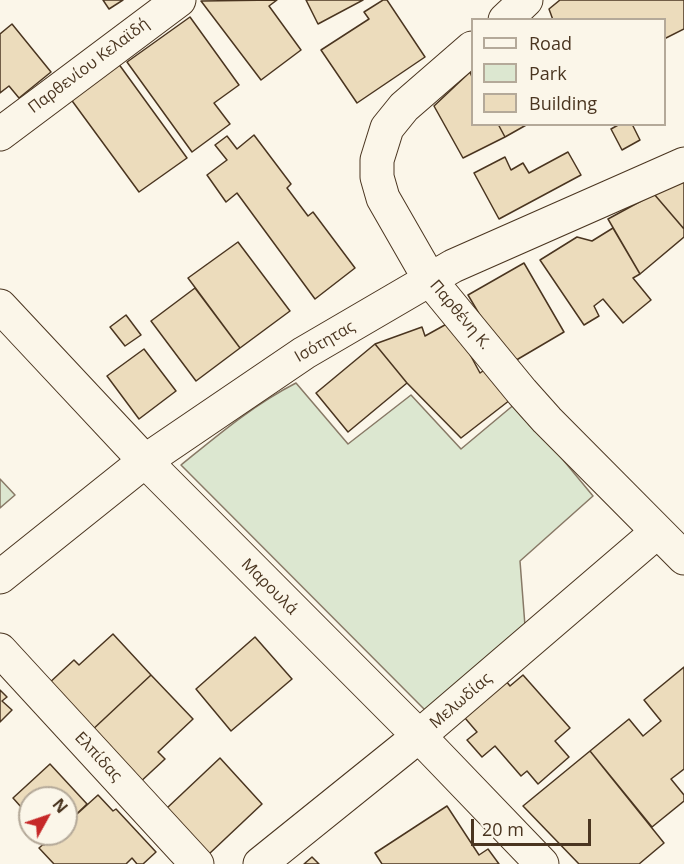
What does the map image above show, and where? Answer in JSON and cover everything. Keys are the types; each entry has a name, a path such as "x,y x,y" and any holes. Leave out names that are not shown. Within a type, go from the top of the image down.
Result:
{"street":[{"name":"Παρθενίου Κελαϊδή","path":"0,134 178,0"},
{"path":"507,18 526,0"},
{"name":"Παρθένη Κ.","path":"471,49 394,118 381,141 376,160 377,177 383,198 430,280 547,420 684,558"},
{"name":"Ισότητας","path":"0,577 145,461 270,375 453,267 684,164"},
{"name":"Μαρουλά","path":"0,306 145,461 419,736 542,864"},
{"name":"Μελωδίας","path":"260,864 419,736 657,532"},
{"name":"Ελπίδας","path":"0,650 197,864"}],"green space":[{"path":"296,383 348,444 411,395 461,449 516,403 593,496 520,561 525,626 425,710 181,465 250,411"},
{"path":"0,479 15,495 0,508"}],"building":[{"path":"103,0 123,0 109,9"},
{"path":"277,0 269,6 301,50 261,80 201,1"},
{"path":"306,0 363,0 318,24"},
{"path":"383,0 387,0 425,57 357,103 321,50 369,19 364,12"},
{"path":"560,0 684,0 684,29 666,38 666,18 552,18 549,9"},
{"path":"190,17 239,85 214,103 230,124 192,152 127,62"},
{"path":"12,24 51,72 19,98 9,86 0,93 0,34"},
{"path":"118,63 187,158 139,192 70,98"},
{"path":"470,72 471,126 499,126 505,137 463,158 434,106"},
{"path":"499,126 524,126 505,137"},
{"path":"616,126 633,126 640,140 622,150 611,129"},
{"path":"254,135 291,184 287,188 308,216 313,212 355,268 315,299 237,193 226,202 207,175 227,160 215,145 227,136 237,149"},
{"path":"568,152 581,175 499,219 474,173 505,157 511,170 523,163 529,173"},
{"path":"684,176 684,229 654,194"},
{"path":"654,194 684,229 684,237 640,274 608,219"},
{"path":"613,228 640,274 633,278 651,300 623,323 603,299 594,306 599,316 584,325 540,260 577,237 592,241"},
{"path":"238,242 290,311 240,348 188,278"},
{"path":"524,263 564,332 513,362 498,337 494,339 468,295"},
{"path":"195,288 240,348 196,381 151,321"},
{"path":"126,315 141,335 125,346 110,327"},
{"path":"452,321 480,373 489,367 510,400 461,438 407,383 375,344 422,327 425,336"},
{"path":"375,344 407,383 348,432 316,393"},
{"path":"144,349 176,391 139,419 107,376"},
{"path":"113,634 151,675 90,732 47,685 74,660 79,665"},
{"path":"255,637 292,679 231,731 196,689"},
{"path":"684,667 684,769 671,779 684,795 684,801 652,827 590,751 629,719 643,736 661,721 644,700"},
{"path":"151,675 193,719 158,752 165,759 138,784 90,732"},
{"path":"523,675 570,728 555,741 569,757 538,784 527,771 521,776 495,746 482,757 467,740 477,732 465,718 506,681 510,686"},
{"path":"0,690 7,697 2,701 12,710 0,722"},
{"path":"590,751 664,843 639,864 579,864 523,806"},
{"path":"220,758 262,804 209,854 167,808"},
{"path":"50,764 70,786 26,786"},
{"path":"18,793 18,804 13,798"},
{"path":"78,794 87,804 78,813"},
{"path":"98,795 113,811 116,809 156,852 143,864 137,864 132,858 126,864 54,864 39,848 41,846 78,846 78,813"},
{"path":"447,806 479,855 488,849 499,864 382,864 375,853"},
{"path":"312,857 319,864 304,864"}]}
